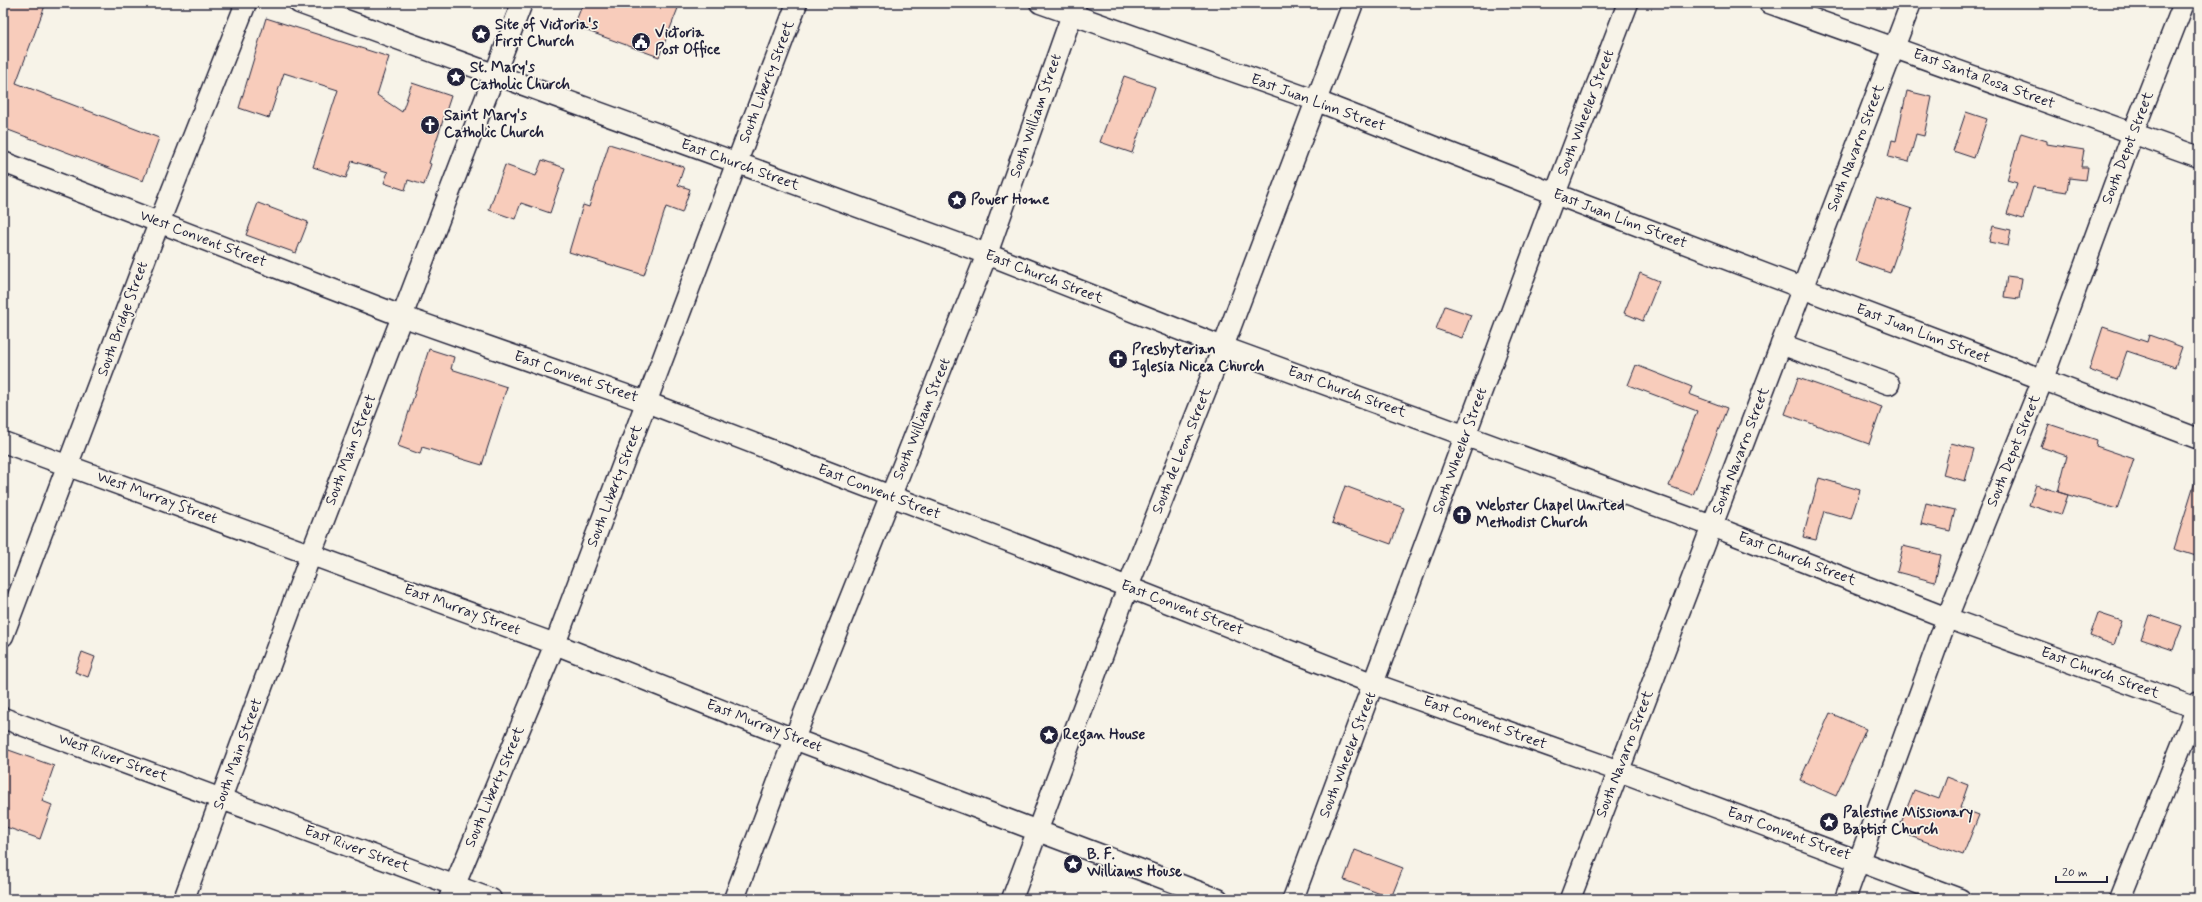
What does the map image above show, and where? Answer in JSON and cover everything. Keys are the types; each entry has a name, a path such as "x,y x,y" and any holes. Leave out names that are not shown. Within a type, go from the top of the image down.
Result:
{"street":[{"name":"South Bridge Street","path":"3,636 69,466 159,223 246,3"},
{"name":"East Church Street","path":"299,3 987,254 1223,347 1712,526 1947,618 2198,706"},
{"name":"South Main Street","path":"184,899 311,554 404,316 522,3"},
{"name":"South Liberty Street","path":"452,892 556,644 735,163 797,3"},
{"name":"East Juan Linn Street","path":"1040,3 1073,9 2199,439"},
{"name":"South de Leon Street","path":"1012,899 1128,587 1223,347 1353,3"},
{"name":"South Wheeler Street","path":"1293,899 1555,194 1628,3"},
{"name":"East Santa Rosa Street","path":"1769,3 2133,132 2199,157"},
{"name":"South Navarro Street","path":"1570,899 1911,3"},
{"name":"South Depot Street","path":"1845,899 1947,618 2043,379 2133,132 2184,3"},
{"name":"South William Street","path":"734,899 794,739 987,254 1073,9"},
{"name":"West Convent Street","path":"3,162 404,316"},
{"name":"East Convent Street","path":"404,316 646,402 1128,587 1374,684 1619,771 1860,860 1960,899"},
{"path":"1781,344 1889,384"},
{"name":"West Murray Street","path":"3,442 311,554"},
{"name":"East Murray Street","path":"311,554 556,644 794,739 1218,899"},
{"path":"2120,899 2198,706"},
{"name":"West River Street","path":"3,718 222,799"},
{"name":"East River Street","path":"222,799 452,892 491,899"}],"building":[{"path":"3,3 46,3 16,83 159,138 143,181 3,128"},
{"name":"Victoria Post Office","path":"583,3 680,3 659,57 574,26"},
{"path":"266,18 389,57 377,95 402,112 412,83 451,96 429,163 431,164 424,185 408,180 405,190 384,183 388,172 352,161 346,178 313,167 338,90 284,73 269,118 239,108"},
{"path":"1124,76 1155,87 1132,153 1100,142"},
{"path":"1907,91 1932,97 1924,136 1916,134 1909,162 1888,157 1892,140 1896,141"},
{"path":"1966,112 1987,119 1974,158 1953,151"},
{"path":"2021,133 2047,141 2047,144 2084,150 2081,167 2088,167 2086,180 2069,178 2067,192 2033,187 2023,219 2007,214 2017,183 2007,180"},
{"path":"609,144 684,167 678,185 690,189 682,213 666,207 644,275 569,252 583,205 589,207"},
{"path":"542,160 565,168 550,213 521,203 515,219 489,210 505,165 536,176"},
{"path":"1876,197 1912,209 1890,273 1855,261"},
{"path":"258,203 308,222 296,253 246,235"},
{"path":"1993,226 2011,230 2008,246 1989,242"},
{"path":"1640,273 1659,281 1643,321 1624,313"},
{"path":"2007,276 2022,278 2019,299 2004,297"},
{"path":"1445,306 1471,315 1462,338 1436,329"},
{"path":"2103,327 2147,342 2149,335 2182,347 2175,367 2127,351 2117,380 2089,370"},
{"path":"429,349 454,357 451,369 507,387 482,465 422,447 420,454 398,446"},
{"path":"1636,365 1692,387 1689,394 1727,408 1693,495 1669,486 1697,411 1628,385"},
{"path":"1798,378 1882,407 1869,444 1785,414"},
{"path":"2049,424 2097,440 2096,446 2134,459 2117,509 2058,492 2067,456 2041,447"},
{"path":"1951,443 1974,449 1965,481 1943,475"},
{"path":"1819,478 1860,490 1851,519 1824,511 1816,540 1803,537"},
{"path":"2196,478 2199,479 2199,557 2174,549"},
{"path":"2036,485 2068,495 2061,515 2029,505"},
{"path":"1345,486 1404,508 1391,544 1332,523"},
{"path":"1926,503 1955,510 1950,531 1921,524"},
{"path":"1903,546 1941,555 1935,582 1897,572"},
{"path":"2098,613 2122,621 2114,645 2090,636"},
{"path":"2149,615 2182,626 2173,650 2141,639"},
{"path":"82,652 95,657 88,677 75,672"},
{"path":"1830,713 1866,729 1836,796 1800,780"},
{"path":"3,748 54,766 42,801 52,805 40,839 3,826"},
{"path":"1947,777 1968,785 1960,808 1979,815 1963,855 1910,836 1901,823 1914,790 1939,799"},
{"path":"1355,850 1403,868 1391,898 1344,880"}],"place":[{"name":"Site of Victoria's First Church","path":"481,34"},
{"name":"Victoria Post Office","path":"641,42"},
{"name":"St. Mary's Catholic Church","path":"456,77"},
{"name":"Saint Mary's Catholic Church","path":"430,125"},
{"name":"Power Home","path":"957,200"},
{"name":"Presbyterian Iglesia Nicea Church","path":"1118,359"},
{"name":"Webster Chapel United Methodist Church","path":"1462,515"},
{"name":"Regan House","path":"1049,735"},
{"name":"Palestine Missionary Baptist Church","path":"1829,822"},
{"name":"B. F. Williams House","path":"1073,864"}]}
